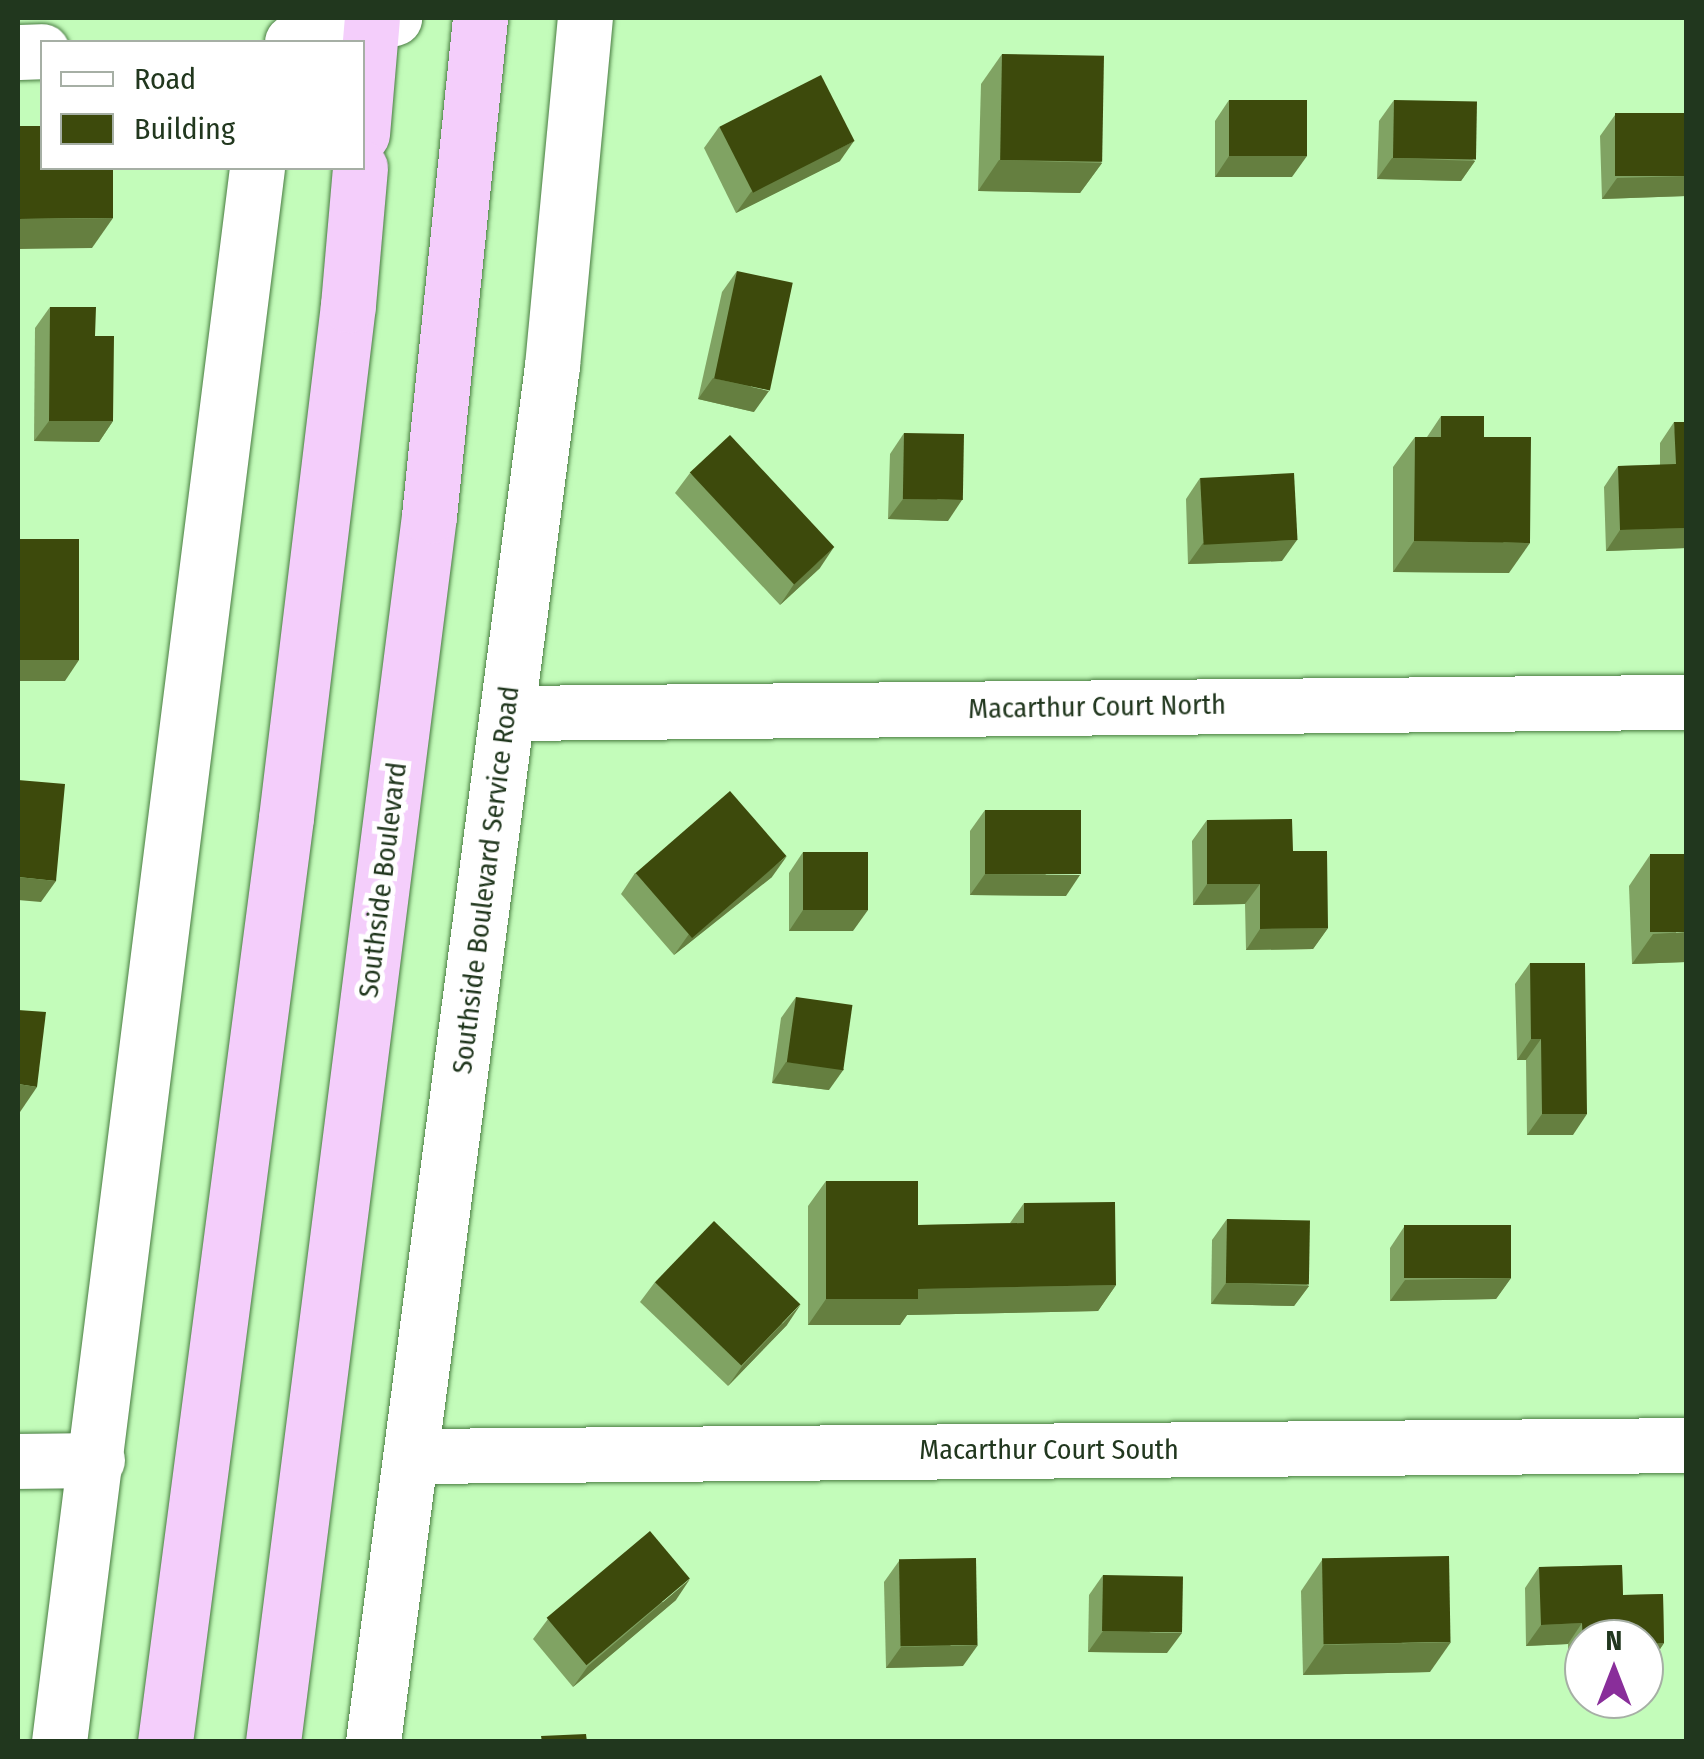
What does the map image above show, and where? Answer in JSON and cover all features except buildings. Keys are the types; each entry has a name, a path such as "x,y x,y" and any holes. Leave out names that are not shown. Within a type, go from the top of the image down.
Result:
{"highway":[{"name":"Southside Boulevard","path":"274,1742 429,516 480,18"},
{"path":"365,114 379,19"},
{"path":"164,1742 291,779 348,306 360,170"}],"street":[{"name":"Southside Boulevard Service Road","path":"372,1742 552,366 584,18"},
{"path":"300,40 379,19"},
{"path":"58,1742 257,170"},
{"name":"Macarthur Court North","path":"508,713 1686,702"},
{"name":"Macarthur Court South","path":"411,1456 1686,1445"},
{"path":"18,1461 96,1460"}]}
